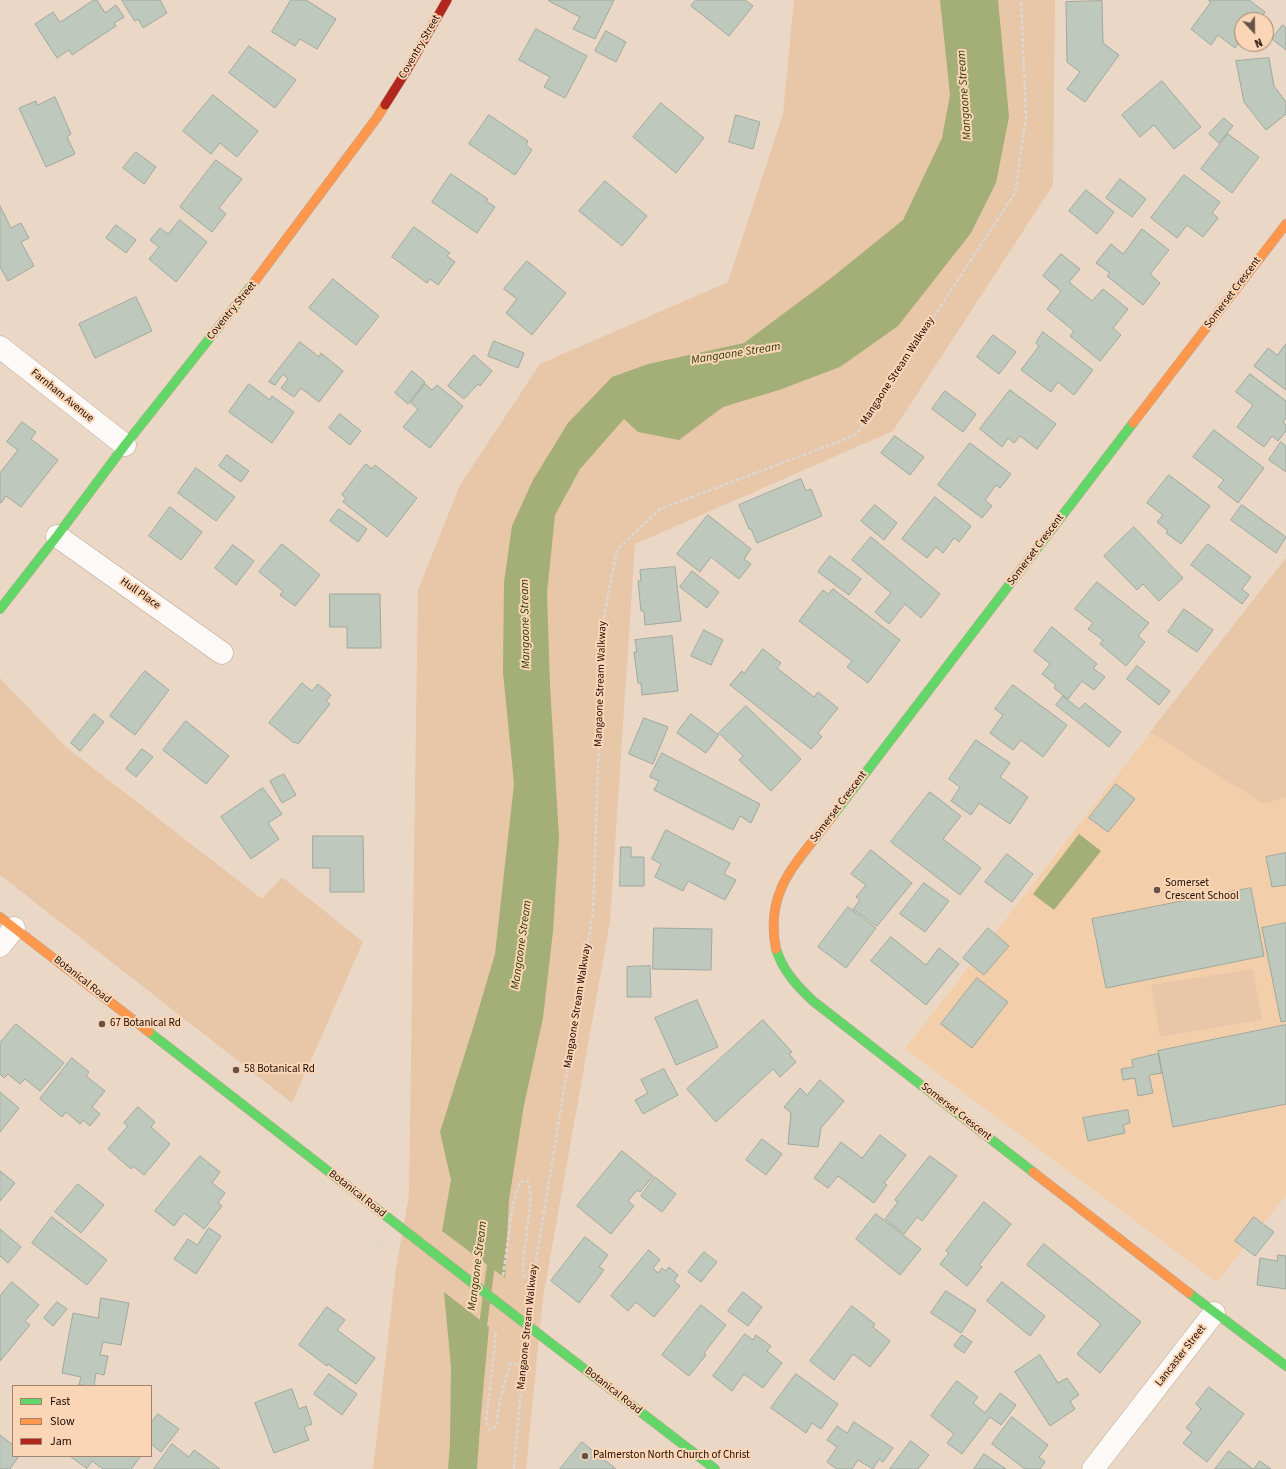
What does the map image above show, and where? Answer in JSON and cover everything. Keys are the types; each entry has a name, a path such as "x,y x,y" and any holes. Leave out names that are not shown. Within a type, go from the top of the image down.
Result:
{"street":[{"name":"Coventry Street","path":"0,609 125,445 268,265 376,119 407,70 447,0"},
{"name":"Somerset Crescent","path":"1214,1313 812,1001 797,986 782,966 775,945 774,922 776,899 786,877 1286,224"},
{"name":"Farnham Avenue","path":"0,347 125,445"},
{"name":"Hull Place","path":"57,536 222,652"},
{"name":"Botanical Road","path":"7,922 714,1469"},
{"path":"0,946 7,922"},
{"path":"1214,1313 1286,1366"},
{"name":"Lancaster Street","path":"1093,1469 1214,1313"}],"path":[{"name":"Mangaone Stream Walkway","path":"514,1469 532,1278 593,912 603,621 617,550 660,509 856,434 1015,193 1026,117 1021,0"}],"shaded area":[{"path":"794,0 1055,0 1053,185 893,431 635,544 610,921 543,1298 526,1469 373,1469 396,1269 409,1195 418,590 460,485 540,364 728,282 783,114"},
{"name":"Somerset Crescent School","path":"1286,558 1286,1195 1217,1282 905,1049"},
{"path":"1286,558 1286,797 1264,804 1150,732"},
{"path":"0,678 66,747 262,899 282,877 363,942 292,1103 0,875"},
{"path":"1253,969 1262,1020 1160,1037 1151,985"}],"water":[{"path":"940,0 998,0 1009,117 996,183 971,233 898,326 840,367 779,390 723,407 679,440 638,432 624,419 580,469 555,515 547,593 550,685 559,838 553,931 543,1018 524,1105 509,1200 505,1278 442,1231 451,1180 440,1132 495,954 514,784 503,672 504,582 512,526 533,480 568,423 612,377 648,364 744,343 830,279 903,220 942,138 950,95"},
{"path":"1079,834 1101,851 1054,910 1033,894"},
{"path":"444,1292 489,1327 477,1469 448,1469 450,1443 451,1367"}],"building":[{"path":"94,0 97,0 105,13 116,5 124,17 114,23 116,26 72,55 69,50 57,58 35,24 53,12 60,22"},
{"path":"122,0 160,0 167,13 143,28 138,19 135,21"},
{"path":"291,0 306,0 336,19 317,49 300,39 295,46 272,32"},
{"path":"549,0 614,0 595,39 573,29 580,17"},
{"path":"696,0 745,0 753,6 729,36 691,6"},
{"path":"1249,0 1265,12 1234,12 1234,47 1218,35 1211,45 1191,29 1211,2 1209,1"},
{"path":"1102,1 1103,43 1119,55 1085,102 1067,89 1080,72 1067,62 1066,2"},
{"path":"1283,25 1286,28 1286,50 1274,41 1274,36"},
{"path":"536,29 587,56 565,98 544,87 550,77 519,60"},
{"path":"606,31 626,42 616,62 595,51"},
{"path":"249,46 296,80 275,108 229,73"},
{"path":"1269,58 1274,86 1286,102 1286,114 1266,130 1244,102 1236,61"},
{"path":"1162,81 1201,127 1174,149 1154,125 1140,137 1122,115"},
{"path":"213,95 258,131 237,157 220,143 211,154 183,131"},
{"path":"55,97 71,134 67,137 75,154 46,167 19,108 36,101 37,105"},
{"path":"661,103 704,138 676,173 633,137"},
{"path":"489,115 528,141 526,145 532,150 515,175 469,144"},
{"path":"736,115 760,122 753,149 729,142"},
{"path":"1224,118 1233,126 1219,143 1209,134"},
{"path":"1228,134 1259,157 1232,193 1201,169"},
{"path":"136,152 156,167 144,184 123,168"},
{"path":"216,160 242,179 219,208 226,214 212,232 180,207"},
{"path":"451,174 488,199 486,201 495,207 477,233 432,202"},
{"path":"1184,175 1220,202 1212,213 1218,218 1203,237 1187,225 1177,238 1151,218"},
{"path":"1120,179 1146,199 1132,217 1106,198"},
{"path":"605,181 647,216 622,246 579,211"},
{"path":"1086,190 1114,212 1097,234 1069,211"},
{"path":"0,206 11,228 21,223 29,238 21,242 34,266 8,281 0,267"},
{"path":"180,220 207,242 176,282 149,259 159,247 150,240 160,228 168,234"},
{"path":"116,225 136,240 126,253 106,238"},
{"path":"414,227 450,253 447,256 455,262 438,285 430,279 427,283 392,257"},
{"path":"1142,229 1169,250 1150,274 1160,283 1143,305 1107,276 1110,273 1096,263 1111,244 1123,254"},
{"path":"1061,254 1080,269 1069,282 1092,301 1103,289 1128,309 1113,328 1121,335 1100,361 1070,336 1074,331 1047,309 1061,291 1043,276"},
{"path":"527,261 566,293 532,335 506,313 517,299 504,289"},
{"path":"333,279 379,316 356,345 309,308"},
{"path":"136,297 152,331 95,358 79,324"},
{"path":"1043,332 1093,370 1074,395 1058,382 1051,392 1021,370 1039,346 1036,343"},
{"path":"993,335 1016,352 999,374 977,357"},
{"path":"494,341 524,353 518,368 488,356"},
{"path":"300,342 319,357 321,353 343,371 319,402 301,388 294,397 281,388 288,379 283,374 275,385 269,382"},
{"path":"1286,344 1286,390 1254,366 1268,348 1277,355"},
{"path":"474,355 492,371 480,386 478,384 464,399 448,386"},
{"path":"412,371 425,382 408,404 395,393"},
{"path":"1250,374 1286,401 1286,418 1283,422 1286,425 1286,431 1278,441 1272,436 1264,447 1237,427 1253,405 1236,392"},
{"path":"249,384 270,400 272,396 294,412 272,443 229,412"},
{"path":"425,384 432,390 437,385 463,406 430,448 403,427 418,409 411,403"},
{"path":"1010,390 1056,424 1037,449 1020,436 1014,443 1008,438 1002,447 980,429"},
{"path":"945,391 976,414 963,432 932,409"},
{"path":"340,414 361,431 350,445 329,428"},
{"path":"22,422 36,432 31,439 58,460 21,507 6,496 1,503 0,502 0,473 18,450 7,442"},
{"path":"1214,430 1264,468 1238,503 1218,487 1224,480 1193,457"},
{"path":"895,436 924,457 910,475 881,453"},
{"path":"1281,442 1286,446 1286,472 1269,460"},
{"path":"970,443 1011,474 1000,488 996,485 985,500 992,506 982,518 938,485"},
{"path":"227,455 249,471 241,482 219,466"},
{"path":"366,464 372,469 375,465 417,498 387,537 343,502 346,498 342,495"},
{"path":"196,468 235,497 216,521 178,493"},
{"path":"1169,475 1210,506 1181,544 1166,533 1168,531 1157,522 1163,515 1147,503"},
{"path":"801,479 806,491 811,489 822,516 757,543 751,529 749,529 739,505"},
{"path":"935,497 971,526 959,542 954,538 943,553 936,547 927,558 902,539"},
{"path":"875,505 897,523 884,540 861,521"},
{"path":"1242,505 1286,537 1276,553 1231,520"},
{"path":"170,507 202,532 181,560 149,536"},
{"path":"339,509 367,529 358,542 330,521"},
{"path":"708,515 751,549 744,559 751,564 739,579 711,557 700,572 677,554"},
{"path":"1134,527 1183,578 1159,601 1143,584 1137,590 1104,556"},
{"path":"871,537 940,594 921,618 905,604 889,624 875,612 891,593 852,560"},
{"path":"282,544 320,575 295,606 280,595 283,591 259,572"},
{"path":"1208,544 1251,577 1242,589 1249,595 1242,604 1191,565"},
{"path":"233,545 254,561 236,585 215,568"},
{"path":"830,556 861,579 849,595 818,572"},
{"path":"675,567 681,621 645,625 644,611 641,611 638,581 641,581 640,570"},
{"path":"692,571 719,592 707,608 680,587"},
{"path":"1097,582 1149,623 1138,636 1145,642 1126,666 1100,644 1103,640 1088,629 1093,623 1075,609"},
{"path":"833,589 900,640 868,683 847,667 852,661 799,621 823,590 828,594"},
{"path":"330,594 380,594 381,648 347,648 347,627 330,627"},
{"path":"1184,609 1213,630 1197,652 1168,632"},
{"path":"1052,627 1097,664 1093,668 1105,677 1094,690 1082,681 1068,699 1054,688 1056,685 1042,674 1050,664 1034,651"},
{"path":"704,630 723,640 711,665 691,656"},
{"path":"672,636 678,691 642,695 641,683 638,683 634,652 637,652 635,640"},
{"path":"763,649 781,663 777,668 814,697 818,692 838,708 818,733 822,737 811,749 730,685 742,671 744,673"},
{"path":"1137,666 1170,691 1159,705 1127,679"},
{"path":"145,671 169,690 135,735 110,716"},
{"path":"302,683 312,691 318,684 331,695 326,701 330,704 298,744 295,742 294,743 269,723"},
{"path":"1013,685 1067,725 1043,757 1021,740 1013,750 990,733 1003,715 995,709"},
{"path":"1063,696 1079,709 1085,703 1121,732 1109,747 1056,705"},
{"path":"746,706 801,759 771,791 739,760 743,756 719,733"},
{"path":"94,714 104,722 80,751 71,743"},
{"path":"691,714 719,735 706,753 677,733"},
{"path":"644,718 668,727 653,764 629,754"},
{"path":"186,721 229,756 206,784 163,750"},
{"path":"976,740 1010,763 1000,777 1028,797 1010,824 979,803 971,815 951,801 960,787 949,779"},
{"path":"142,749 153,757 136,777 126,769"},
{"path":"662,753 760,804 751,823 740,816 733,830 654,790 659,781 650,777"},
{"path":"284,774 296,795 282,803 270,781"},
{"path":"1116,784 1135,799 1108,832 1089,818"},
{"path":"263,788 282,814 268,823 279,839 251,859 221,817"},
{"path":"930,792 961,816 943,839 981,868 960,895 891,842"},
{"path":"666,830 730,863 724,874 736,880 725,900 688,881 683,891 655,877 661,864 652,859"},
{"path":"313,836 363,836 364,892 330,892 330,868 313,868"},
{"path":"621,847 631,847 631,857 644,857 644,886 620,886"},
{"path":"871,850 912,883 877,926 853,909 860,900 856,897 866,885 851,874"},
{"path":"1286,853 1286,885 1272,887 1266,857"},
{"path":"1007,854 1033,874 1012,902 985,882"},
{"path":"924,883 949,901 925,932 900,914"},
{"path":"1251,888 1264,956 1106,988 1092,919"},
{"path":"848,907 876,928 846,968 818,947"},
{"path":"1286,923 1286,1021 1281,1022 1262,928"},
{"path":"654,928 712,929 711,970 653,969"},
{"path":"988,928 1009,946 984,975 963,958"},
{"path":"891,937 926,965 939,948 959,964 926,1005 871,961"},
{"path":"650,966 651,997 627,997 627,967"},
{"path":"977,978 1008,1002 972,1048 941,1024"},
{"path":"697,1000 718,1047 676,1065 655,1018"},
{"path":"763,1020 792,1052 789,1054 796,1062 780,1077 773,1069 716,1122 687,1089"},
{"path":"16,1024 64,1063 40,1091 25,1079 20,1084 8,1074 4,1078 0,1074 0,1043"},
{"path":"1286,1025 1286,1104 1173,1127 1158,1051"},
{"path":"1158,1054 1162,1073 1149,1075 1153,1093 1138,1096 1135,1078 1123,1080 1121,1069 1133,1067 1132,1060"},
{"path":"72,1058 89,1072 86,1076 105,1091 92,1107 100,1114 90,1126 83,1120 80,1124 66,1112 62,1117 40,1099"},
{"path":"664,1069 678,1095 643,1114 635,1100 648,1093 641,1080"},
{"path":"820,1080 844,1101 821,1128 818,1147 788,1144 791,1113 784,1107 800,1088 807,1095"},
{"path":"0,1092 19,1108 0,1132"},
{"path":"138,1107 155,1122 151,1127 170,1144 144,1175 133,1166 131,1169 108,1149 128,1126 124,1123"},
{"path":"1128,1110 1130,1123 1123,1125 1125,1133 1088,1141 1083,1118"},
{"path":"880,1135 906,1155 884,1183 887,1185 874,1203 838,1176 828,1188 814,1178 841,1142 862,1158"},
{"path":"762,1139 782,1154 766,1175 746,1160"},
{"path":"622,1151 653,1176 640,1192 637,1190 628,1201 634,1206 611,1234 577,1206"},
{"path":"200,1156 220,1172 212,1183 225,1193 218,1203 222,1206 204,1229 184,1213 174,1226 155,1211"},
{"path":"930,1156 957,1176 922,1221 917,1217 904,1234 885,1219 898,1202 895,1200"},
{"path":"0,1171 15,1183 0,1201"},
{"path":"655,1177 676,1194 662,1212 641,1196"},
{"path":"78,1184 104,1205 81,1233 55,1212"},
{"path":"984,1202 1011,1224 979,1265 982,1267 967,1286 940,1264 949,1253 946,1251"},
{"path":"876,1214 921,1249 900,1275 856,1239"},
{"path":"52,1217 107,1260 87,1285 32,1243"},
{"path":"1254,1217 1274,1232 1255,1256 1235,1241"},
{"path":"209,1228 221,1236 196,1274 174,1259 188,1239 197,1245"},
{"path":"0,1229 21,1247 8,1263 0,1256"},
{"path":"585,1237 608,1255 599,1267 604,1270 579,1303 551,1281"},
{"path":"1044,1244 1141,1322 1100,1373 1077,1354 1101,1324 1027,1265"},
{"path":"649,1250 660,1260 653,1268 658,1273 662,1268 666,1271 669,1267 678,1275 674,1281 680,1286 654,1317 636,1302 628,1311 611,1296"},
{"path":"704,1252 717,1262 701,1282 688,1272"},
{"path":"1278,1255 1286,1256 1286,1289 1257,1285 1260,1258 1277,1261"},
{"path":"12,1282 39,1305 25,1321 30,1325 0,1361 0,1296"},
{"path":"1002,1282 1045,1316 1030,1336 987,1301"},
{"path":"946,1291 976,1310 961,1333 931,1313"},
{"path":"743,1292 762,1307 748,1326 728,1311"},
{"path":"101,1298 129,1303 121,1345 103,1342 100,1355 108,1356 104,1375 96,1373 94,1385 79,1385 81,1377 62,1373 73,1313 98,1318"},
{"path":"57,1302 67,1309 53,1326 44,1318"},
{"path":"701,1305 726,1325 704,1353 706,1355 689,1376 662,1355"},
{"path":"852,1306 875,1324 873,1327 890,1341 870,1367 853,1354 834,1380 810,1361"},
{"path":"327,1307 345,1320 337,1330 375,1358 356,1384 328,1364 327,1366 299,1345"},
{"path":"745,1334 753,1340 756,1335 771,1346 767,1351 782,1363 763,1388 744,1374 732,1391 713,1376"},
{"path":"962,1335 972,1342 964,1353 954,1346"},
{"path":"1040,1355 1058,1383 1067,1378 1079,1395 1070,1401 1075,1409 1050,1426 1015,1372"},
{"path":"329,1374 357,1394 342,1415 314,1394"},
{"path":"796,1374 838,1404 821,1429 812,1423 806,1433 771,1408"},
{"path":"957,1381 978,1397 973,1403 985,1413 1000,1393 1016,1405 1001,1425 990,1417 962,1454 947,1443 954,1434 931,1416"},
{"path":"1209,1387 1244,1414 1207,1462 1183,1443 1192,1432 1186,1428 1201,1409 1196,1404"},
{"path":"292,1389 299,1409 306,1406 312,1424 304,1427 309,1440 274,1453 255,1403"},
{"path":"158,1414 179,1429 161,1452 152,1445 152,1422"},
{"path":"1012,1417 1048,1445 1039,1457 1045,1462 1040,1469 1025,1469 992,1444"},
{"path":"854,1422 893,1448 883,1462 879,1459 873,1469 858,1460 852,1469 837,1469 827,1462 837,1447 827,1440 837,1426 847,1433"},
{"path":"0,1435 12,1444 12,1457 18,1457 10,1469 0,1469"},
{"path":"911,1441 929,1455 918,1469 890,1469"},
{"name":"Palmerston North Church of Christ","path":"582,1442 616,1469 560,1469"},
{"path":"172,1444 189,1457 194,1450 220,1469 154,1469"},
{"path":"1229,1451 1253,1469 1215,1469"},
{"path":"984,1454 1006,1469 974,1469"},
{"path":"71,1457 140,1457 131,1469 103,1469 92,1461 87,1468"},
{"path":"1260,1461 1271,1469 1254,1469"}],"waterway":[{"name":"Mangaone Stream","path":"482,1333 492,1257"}],"traffic: fast":[{"path":"0,609 125,445 255,281"},
{"path":"831,818 1133,423"},
{"path":"776,949 782,964 791,978 813,1001 1033,1172"},
{"path":"149,1032 431,1251"},
{"path":"431,1251 527,1325"},
{"path":"1189,1293 1286,1366"},
{"path":"527,1325 715,1469"}],"traffic: slow":[{"path":"255,281 385,105"},
{"path":"1133,423 1286,224"},
{"path":"776,949 774,928 775,909 779,893 796,863 831,818"},
{"path":"0,917 149,1032"},
{"path":"1033,1172 1189,1293"}],"traffic: jam":[{"path":"385,105 447,0"}],"place":[{"name":"Somerset Crescent School","path":"1157,890"},
{"name":"67 Botanical Rd","path":"102,1024"},
{"name":"58 Botanical Rd","path":"236,1070"},
{"name":"Palmerston North Church of Christ","path":"585,1456"}]}
